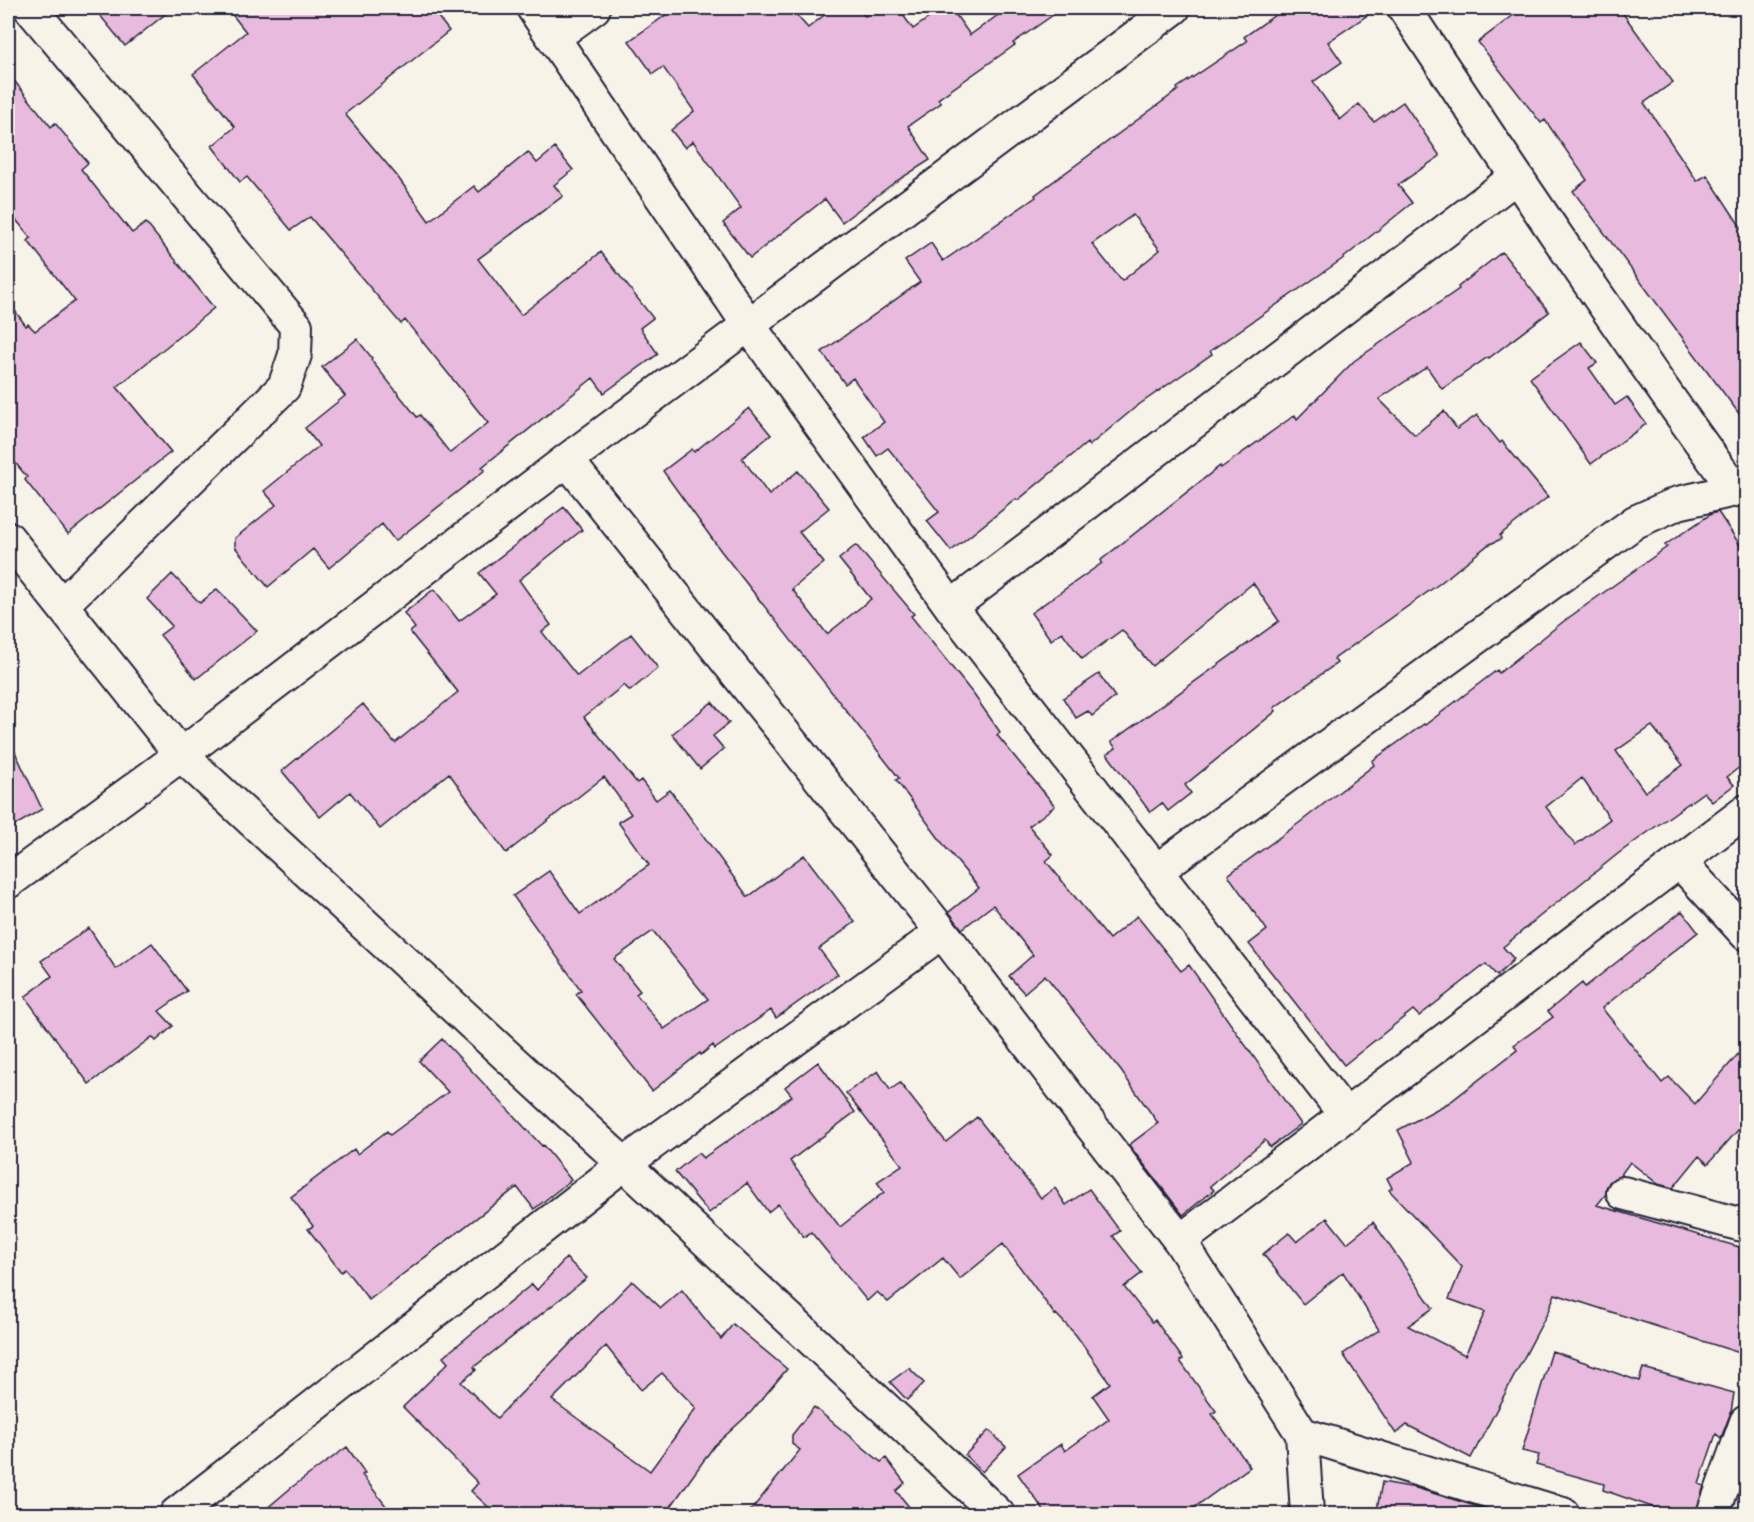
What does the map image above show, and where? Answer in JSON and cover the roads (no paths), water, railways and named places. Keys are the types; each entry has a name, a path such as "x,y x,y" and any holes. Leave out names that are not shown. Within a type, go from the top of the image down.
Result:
{"street":[{"path":"30,8 296,326 296,356 284,387 62,606"},
{"path":"533,8 748,324 951,607 1346,1116"},
{"path":"554,37 594,8"},
{"path":"8,882 181,755 748,324 1174,8"},
{"path":"1156,871 1635,522 1678,503 1741,485 1516,177 1404,8"},
{"path":"951,607 1516,177"},
{"path":"567,460 942,932 1180,1241 1302,1434 1307,1515"},
{"path":"8,538 181,755 624,1164 998,1515"},
{"path":"1180,1241 1746,811"},
{"path":"1680,862 1746,934"},
{"path":"176,1515 624,1164 942,932"},
{"path":"1623,1193 1746,1226"},
{"path":"1713,1515 1746,1422"},
{"path":"1302,1434 1563,1515"}]}
